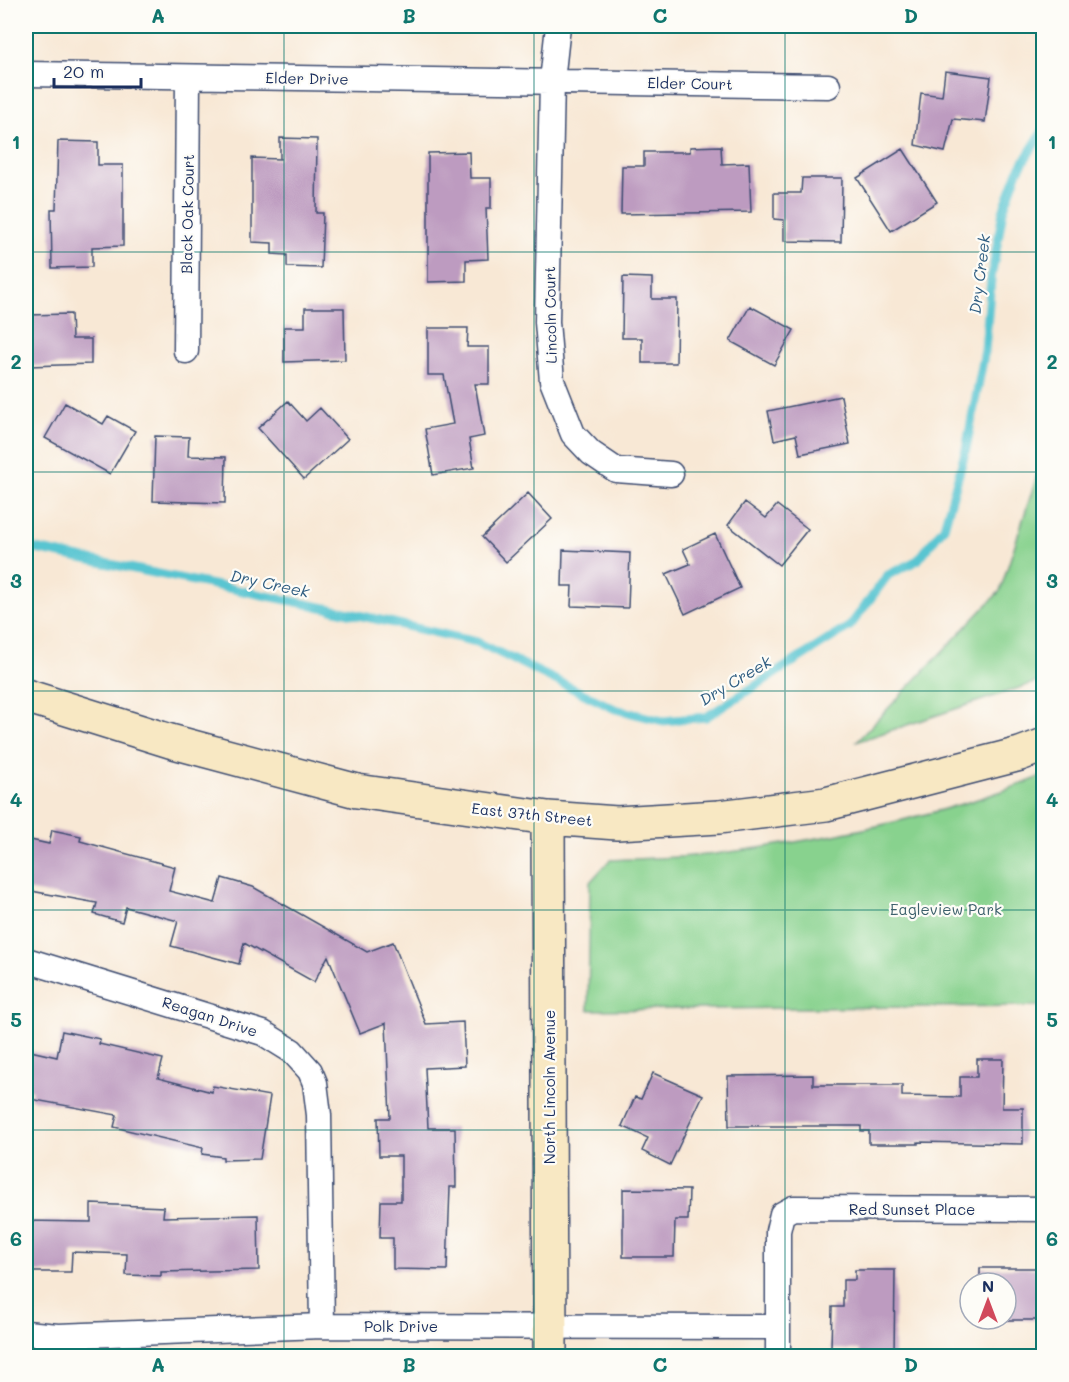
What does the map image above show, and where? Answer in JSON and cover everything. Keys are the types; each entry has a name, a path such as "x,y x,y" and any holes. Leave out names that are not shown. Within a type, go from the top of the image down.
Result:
{"main road":[{"name":"East 37th Street","path":"26,696 170,741 357,791 548,818 617,823 719,817 826,804 1020,754 1044,745"},
{"name":"North Lincoln Avenue","path":"548,818 550,1341"}],"street":[{"path":"552,81 558,26"},
{"name":"Elder Drive","path":"26,74 552,81"},
{"name":"Black Oak Court","path":"186,351 189,77"},
{"name":"Elder Court","path":"552,81 828,86"},
{"name":"Lincoln Court","path":"552,81 547,322 552,381 573,434 591,453 616,470 671,474"},
{"name":"Reagan Drive","path":"26,960 248,1027 263,1033 303,1061 315,1083 320,1115 322,1326"},
{"name":"Red Sunset Place","path":"777,1327 778,1231 782,1214 793,1208 1044,1209"},
{"name":"Polk Drive","path":"26,1333 58,1336 322,1326 550,1341 777,1327"},
{"path":"777,1327 777,1356"}],"green space":[{"path":"1043,457 1043,680 856,742 1000,591"},
{"name":"Eagleview Park","path":"1043,776 1043,1006 588,1010 590,882 610,860 715,854 840,834 964,804"}],"building":[{"path":"945,71 991,77 985,122 953,119 945,152 915,145 921,93 942,96"},
{"path":"280,138 317,139 316,213 323,213 321,268 287,267 287,255 272,254 272,243 252,242 252,158 280,159"},
{"path":"58,141 98,142 98,165 123,165 123,246 92,247 92,267 52,268 51,209 56,209"},
{"path":"721,146 722,164 749,163 751,212 621,214 622,166 644,166 644,152 690,152 690,147"},
{"path":"903,149 937,202 891,231 857,178"},
{"path":"469,152 470,178 491,178 491,208 486,208 488,259 466,260 466,281 428,282 428,153"},
{"path":"802,178 842,178 841,242 784,241 784,220 774,219 774,193 801,193"},
{"path":"623,277 652,278 652,299 677,299 676,363 642,363 642,338 622,338"},
{"path":"750,306 794,330 774,365 730,341"},
{"path":"305,308 344,308 345,360 284,362 284,327 305,327"},
{"path":"71,314 72,339 91,339 91,364 29,366 27,315"},
{"path":"428,328 468,328 467,347 489,347 489,384 475,384 484,436 469,439 474,468 433,475 425,429 453,424 444,375 428,375"},
{"path":"841,396 850,444 800,454 796,435 774,440 768,411"},
{"path":"288,401 306,421 320,408 348,439 304,479 258,428"},
{"path":"65,403 103,424 108,416 135,431 110,474 45,438"},
{"path":"155,436 189,437 188,456 226,457 225,503 153,501"},
{"path":"528,493 552,519 506,562 482,537"},
{"path":"745,502 766,518 777,505 808,529 779,565 728,525"},
{"path":"715,534 740,588 685,614 666,574 690,564 683,549"},
{"path":"563,550 630,553 628,608 571,606 572,586 562,586"},
{"path":"52,830 81,836 80,841 175,867 169,891 215,903 222,878 253,887 367,952 393,942 426,1024 463,1022 465,1066 425,1068 428,1128 455,1128 456,1187 450,1187 447,1270 393,1269 393,1238 380,1238 381,1201 401,1201 401,1156 379,1156 378,1118 390,1118 386,1023 360,1033 328,956 314,982 244,943 239,964 171,946 178,921 126,907 122,922 94,914 97,903 26,890 26,839 49,844"},
{"path":"62,1031 100,1039 99,1044 163,1059 158,1078 212,1092 213,1086 270,1096 260,1159 223,1160 223,1157 202,1154 203,1148 114,1127 117,1115 30,1099 32,1090 26,1088 26,1050 57,1057"},
{"path":"977,1059 1003,1059 1002,1108 1023,1108 1023,1144 918,1142 918,1144 869,1144 869,1131 861,1131 861,1126 729,1126 728,1076 813,1075 813,1085 902,1085 902,1096 960,1097 960,1077 977,1077"},
{"path":"653,1073 703,1095 670,1165 642,1151 648,1138 622,1126 635,1097 641,1099"},
{"path":"623,1189 689,1190 688,1220 675,1220 674,1257 623,1257"},
{"path":"91,1204 164,1207 163,1217 258,1215 259,1270 161,1272 161,1276 126,1275 127,1254 72,1252 71,1272 26,1272 26,1221 91,1222"},
{"path":"980,1268 1044,1268 1044,1320 1018,1320 1018,1271 980,1271"},
{"path":"855,1270 895,1270 894,1356 859,1356 859,1350 831,1349 832,1307 843,1307 843,1280 855,1280"}],"waterway":[{"name":"Dry Creek","path":"26,547 336,610 477,642 615,709 663,721 706,717 850,626 888,575 918,560 944,527 966,449 985,350 991,279 1003,211 1018,171 1044,129"}]}
